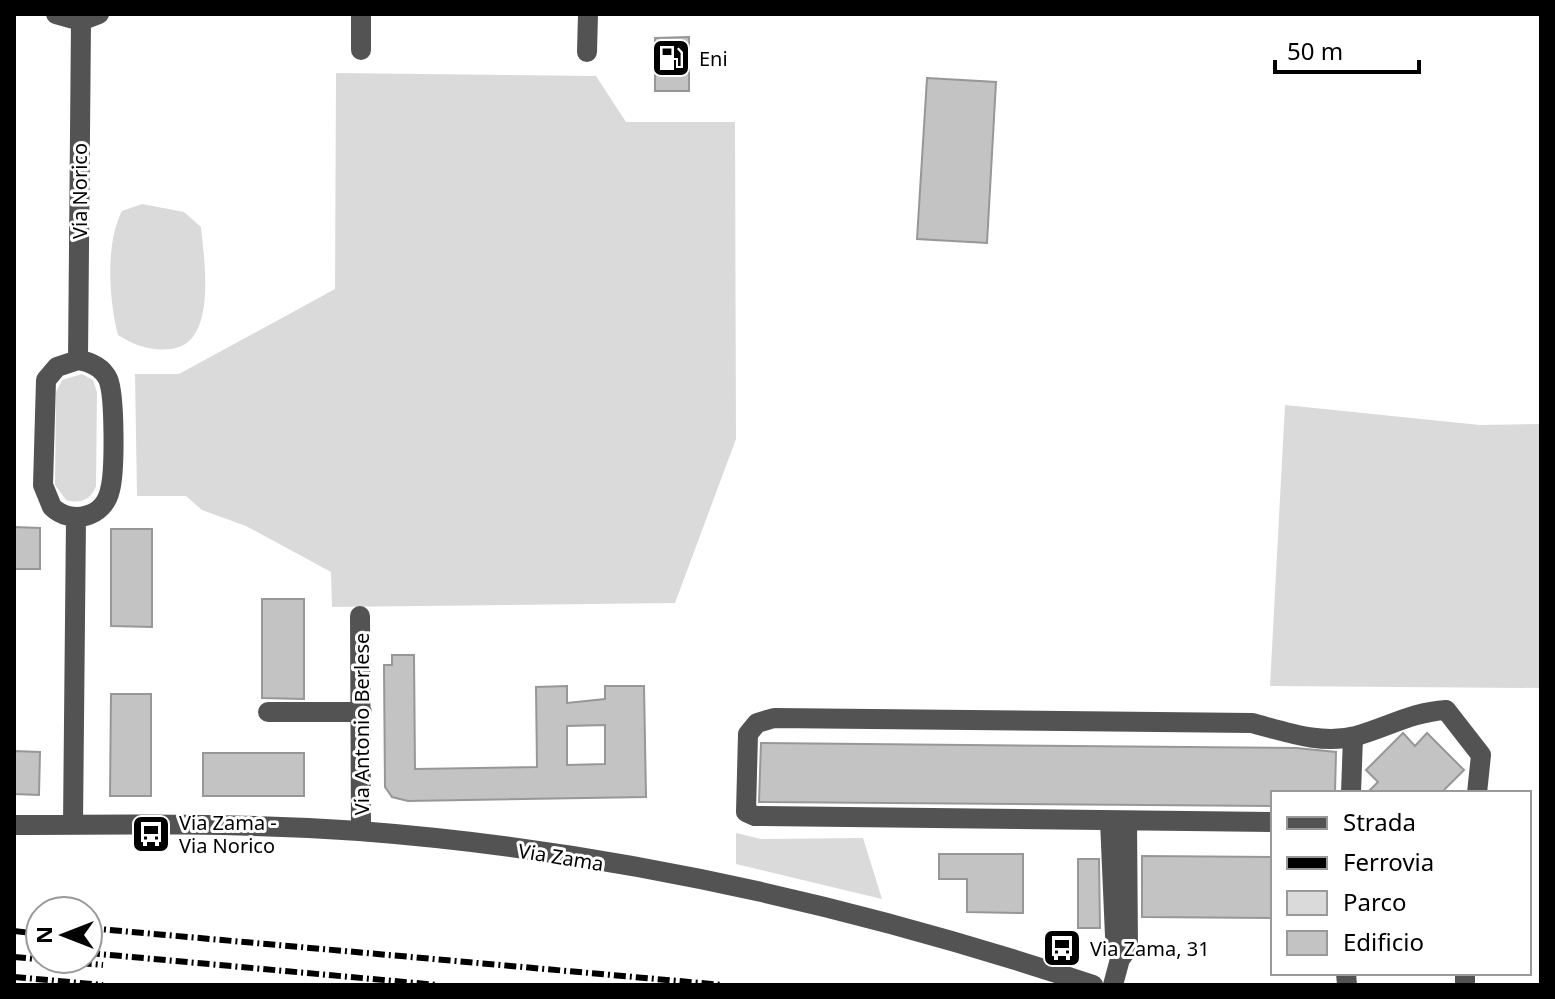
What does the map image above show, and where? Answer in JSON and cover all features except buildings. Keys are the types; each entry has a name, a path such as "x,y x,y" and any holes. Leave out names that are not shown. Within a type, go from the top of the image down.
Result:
{"street":[{"path":"56,14 90,18"},
{"path":"361,14 361,50"},
{"path":"587,52 588,14"},
{"name":"Via Norico","path":"78,360 90,18"},
{"path":"78,360 96,366 109,383 111,481 103,505 92,514 76,518 52,507 43,485 46,380 57,367 78,360"},
{"path":"73,824 76,518"},
{"name":"Via Antonio Berlese","path":"360,616 361,831"},
{"path":"1271,822 755,816 746,812 748,734 757,723 774,718 1252,723 1317,739 1353,737 1419,712 1446,710 1481,755 1477,791"},
{"path":"268,712 362,712"},
{"path":"1351,791 1353,737"},
{"path":"1113,985 1120,959 1115,946 1118,821"},
{"name":"Via Zama","path":"14,825 206,824 361,831 530,852 776,893 1010,957 1093,985"}],"green space":[{"path":"336,73 596,76 626,122 735,122 736,439 675,603 332,607 331,572 246,526 202,510 186,496 137,496 135,374 179,374 335,289"},
{"path":"142,204 184,212 201,227 205,278 202,317 196,332 186,344 171,349 143,347 131,342 118,335 115,321 110,272 113,239 122,211"},
{"path":"82,374 93,380 97,392 96,486 88,498 76,501 66,500 55,485 56,392 62,380"},
{"path":"1285,405 1480,425 1541,424 1541,688 1270,686"},
{"path":"736,833 761,839 863,838 882,899 736,864"}],"railway":[{"path":"104,929 723,985"},
{"path":"14,931 24,932"},
{"path":"104,954 438,985"},
{"path":"14,957 24,958"},
{"path":"14,977 103,985"}],"place":[{"name":"Eni","path":"671,58"},
{"name":"Via Zama - Via Norico","path":"151,834"},
{"name":"Via Zama, 31","path":"1062,948"}]}
